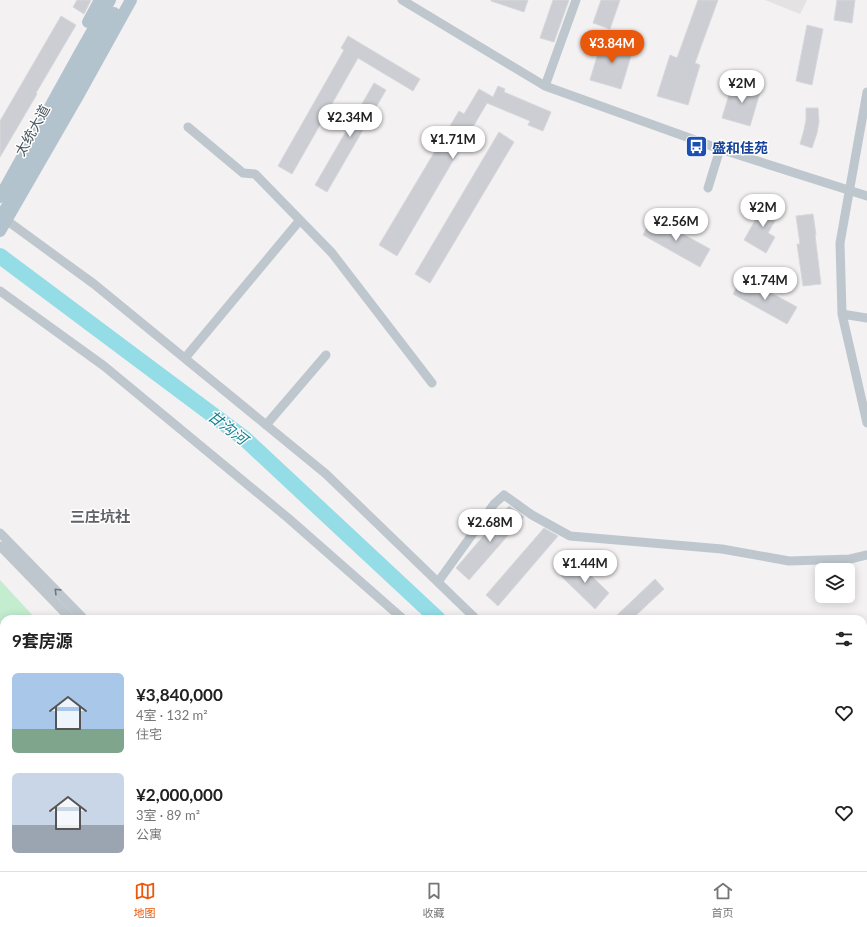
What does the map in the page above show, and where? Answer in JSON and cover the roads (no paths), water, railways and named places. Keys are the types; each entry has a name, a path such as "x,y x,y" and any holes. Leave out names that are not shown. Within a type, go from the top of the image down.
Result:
{"main road":[{"path":"0,180 100,0"},
{"path":"85,53 110,0"},
{"path":"85,53 122,0"},
{"path":"0,231 2,218 75,100 131,0"},
{"name":"太统大道","path":"0,197 85,53"},
{"name":"太统大道","path":"2,218 85,53"}],"street":[{"path":"402,0 545,86 720,148 867,196"},
{"path":"545,86 576,0"},
{"path":"867,92 840,243 842,314 867,423"},
{"path":"188,127 243,173 255,174 300,220 332,254 432,383"},
{"path":"708,188 720,148"},
{"path":"2,218 94,284 326,474 472,615"},
{"path":"185,358 300,220"},
{"path":"0,292 104,366 288,518 398,615"},
{"path":"842,314 867,318"},
{"path":"266,425 326,355"},
{"path":"438,582 494,504 504,495 532,515 570,536 722,549 789,561 850,559 867,555"},
{"path":"0,533 80,615"},
{"path":"0,546 67,615"}],"waterway":[{"name":"甘沟河","path":"0,256 245,439 434,615"}],"place":[{"name":"盛和佳苑","path":"696,147"}],"district":[{"name":"三庄坑社","path":"100,516"}]}
